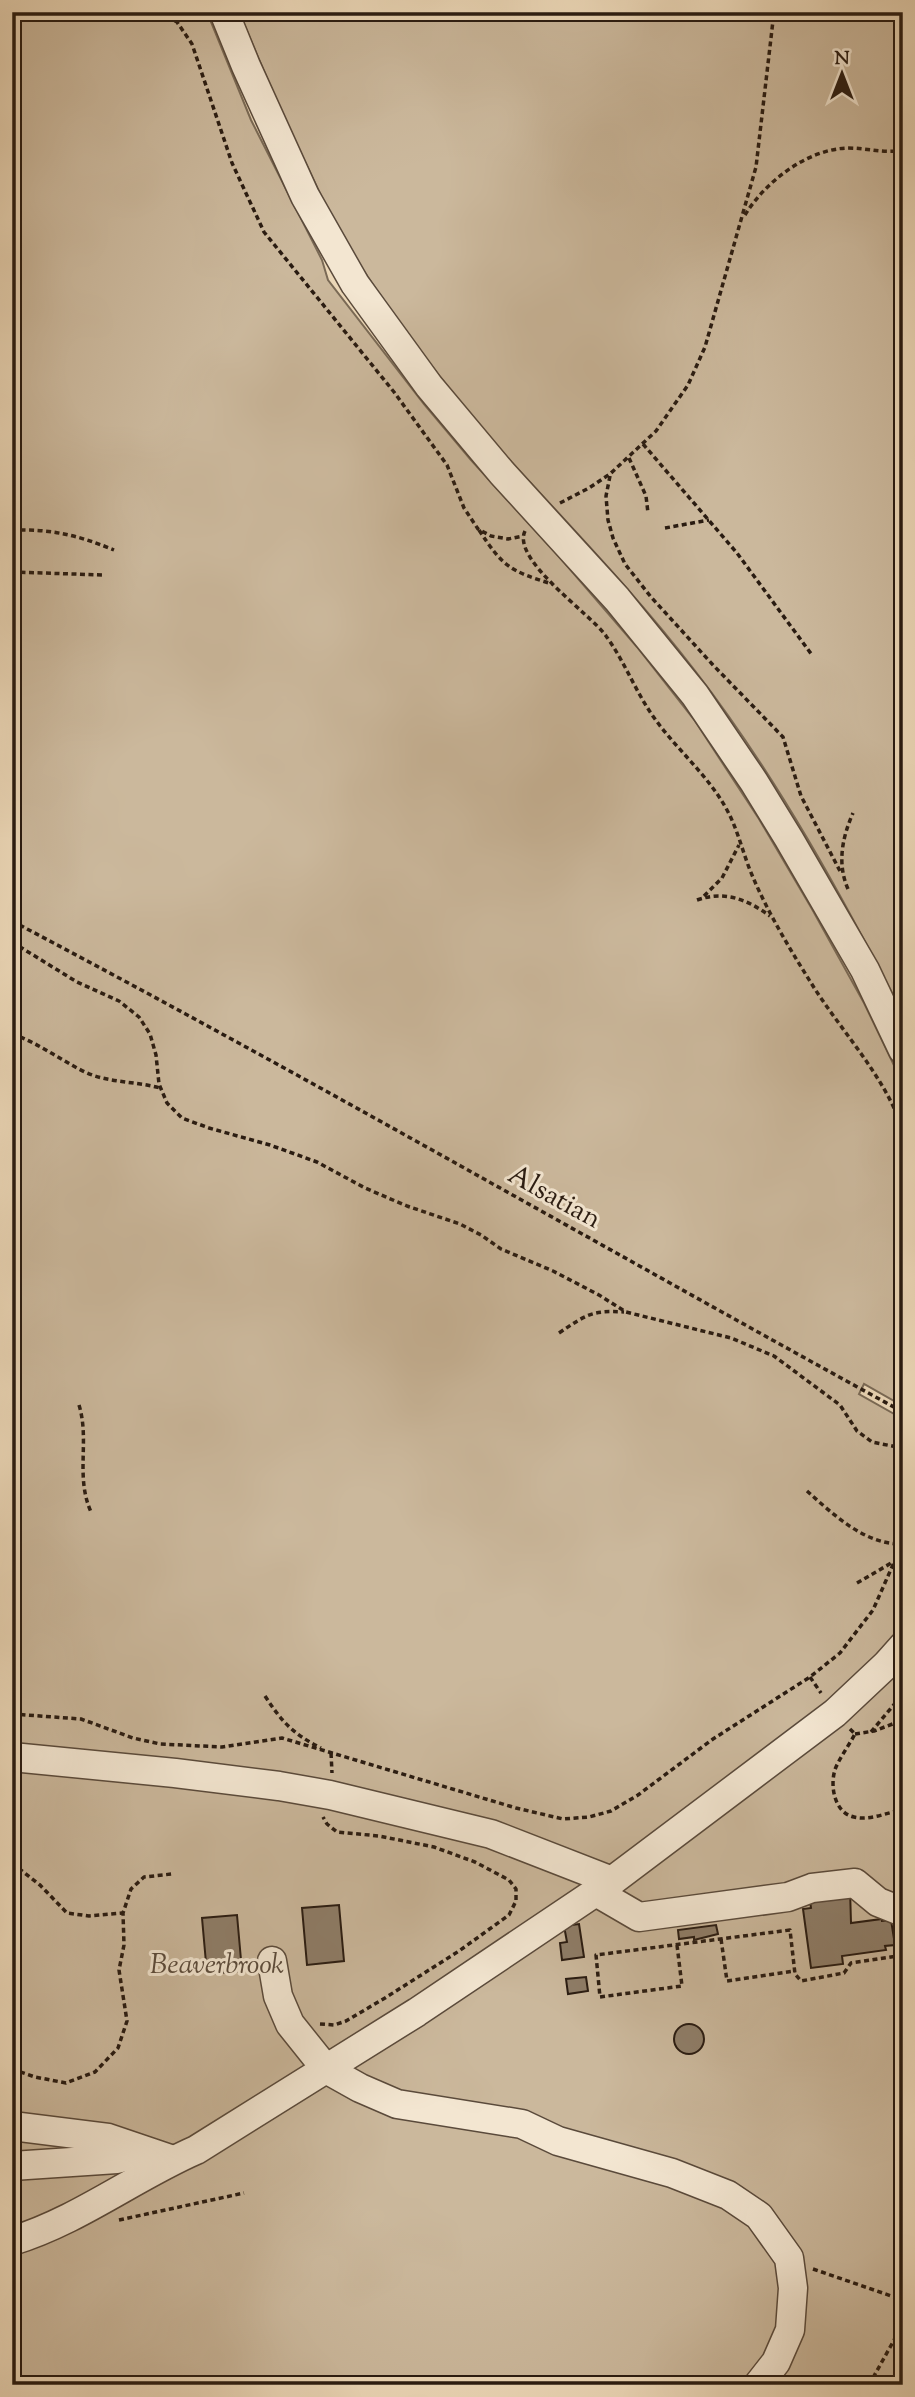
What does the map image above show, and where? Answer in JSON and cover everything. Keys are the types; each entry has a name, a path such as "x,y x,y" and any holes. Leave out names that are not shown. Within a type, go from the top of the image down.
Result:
{"lane":[{"path":"224,12 250,77 305,196 355,284 531,526 617,598 695,695 747,771 865,970 903,1050"},
{"path":"12,2166 117,2159 196,2150 326,2069 604,1887 835,1713 903,1646"},
{"path":"12,1757 175,1773 330,1794 491,1834 604,1887 639,1917 788,1898 812,1888 855,1882 878,1902 903,1912"},
{"path":"272,1961 278,1996 290,2024 326,2069 360,2088 397,2104 522,2124 558,2141 672,2173 728,2195 759,2216 789,2258 793,2287 790,2330 776,2362 758,2385"},
{"path":"12,2126 108,2138 160,2155"},
{"path":"12,2241 32,2235 88,2208 160,2155"}],"path":[{"path":"167,17 177,22 192,44 232,163 264,232 394,392 447,465 464,508 478,529 491,536 508,539 610,474 629,458 656,431 688,385 705,347 755,167 774,12"},
{"path":"742,220 755,199 780,177 809,158 835,149 868,149 886,153 903,150"},
{"path":"643,444 709,520 812,655"},
{"path":"629,458 646,496 648,513"},
{"path":"610,474 606,496 608,520 612,538 625,564 712,665 783,737 800,796 853,899"},
{"path":"665,528 709,520"},
{"path":"474,523 497,558 512,570 554,584"},
{"path":"531,526 525,550 554,584 606,635 654,719 713,785 729,814 752,876 773,918 813,986 883,1086 903,1130"},
{"path":"12,530 37,529 68,533 114,550"},
{"path":"12,572 104,575"},
{"path":"841,873 846,828 852,813"},
{"path":"740,844 722,878 697,900 715,895 743,899 773,918"},
{"name":"Alsatian","path":"12,921 188,1014 903,1412"},
{"path":"12,942 77,982 119,1001 139,1017 150,1034 161,1088 167,1103 182,1118 270,1144 317,1162 365,1188 407,1206 460,1224 501,1249 553,1271 626,1312"},
{"path":"891,966 903,985"},
{"path":"12,1034 33,1041 86,1072 117,1081 161,1088"},
{"path":"559,1334 585,1315 601,1311 626,1312 731,1338 774,1356 840,1405 857,1431 872,1442 897,1447"},
{"path":"79,1405 84,1420 84,1495 91,1512"},
{"path":"903,1412 896,1435 903,1470"},
{"path":"12,1714 81,1719 133,1738 160,1744 222,1747 282,1738 516,1808 563,1819 589,1817 611,1811 638,1795 713,1739 810,1677 840,1653 873,1610 903,1543 879,1542 864,1535 835,1516 807,1491"},
{"path":"857,1583 895,1561"},
{"path":"810,1677 835,1713 855,1734"},
{"path":"871,1732 903,1694"},
{"path":"265,1696 282,1721 300,1738 332,1754"},
{"path":"855,1734 871,1732 903,1720"},
{"path":"855,1734 835,1770 833,1792 839,1808 852,1817 870,1818 903,1810"},
{"path":"290,2024 334,2025 346,2021 458,1951 509,1915 516,1901 516,1889 509,1880 475,1862 434,1847 379,1836 337,1832 327,1824 320,1801 330,1794 332,1754"},
{"path":"12,1863 40,1885 67,1913 89,1916 123,1913"},
{"path":"12,2069 66,2083 95,2072 118,2048 127,2021 120,1970 124,1945 123,1913 131,1889 144,1877 172,1874"},
{"path":"677,1945 682,1986 600,1997 596,1955 790,1930 795,1971 800,1981 844,1973 850,1963 897,1956 903,1959"},
{"path":"722,1939 727,1981 795,1971"},
{"path":"88,2208 95,2218 112,2221 244,2193"},
{"path":"789,2258 828,2276 903,2300"},
{"path":"869,2385 903,2324"}],"green space":[{"name":"Beaverbrook","path":"12,12 207,12 251,120 322,260 328,280 424,404 637,647 695,721 759,819 812,909 864,1003 903,1084 903,1406 864,1384 859,1394 903,1419 903,2385 12,2385"},
{"path":"239,12 903,12 903,1015 857,926 807,839 726,712 648,613 459,401 359,264 319,192"}],"building":[{"path":"850,1889 851,1923 891,1920 895,1945 885,1946 886,1950 842,1956 843,1964 811,1968 803,1909 811,1908 809,1894"},
{"path":"339,1905 344,1961 307,1965 302,1908"},
{"path":"237,1915 242,1971 207,1974 202,1918"},
{"path":"579,1924 584,1957 562,1960 560,1943 567,1942 564,1926"},
{"path":"716,1925 718,1934 694,1940 694,1937 679,1939 678,1930"},
{"path":"586,1977 588,1991 568,1994 566,1979"},
{"path":"689,2024 700,2028 704,2039 700,2050 689,2054 678,2050 674,2039 678,2028"}]}
